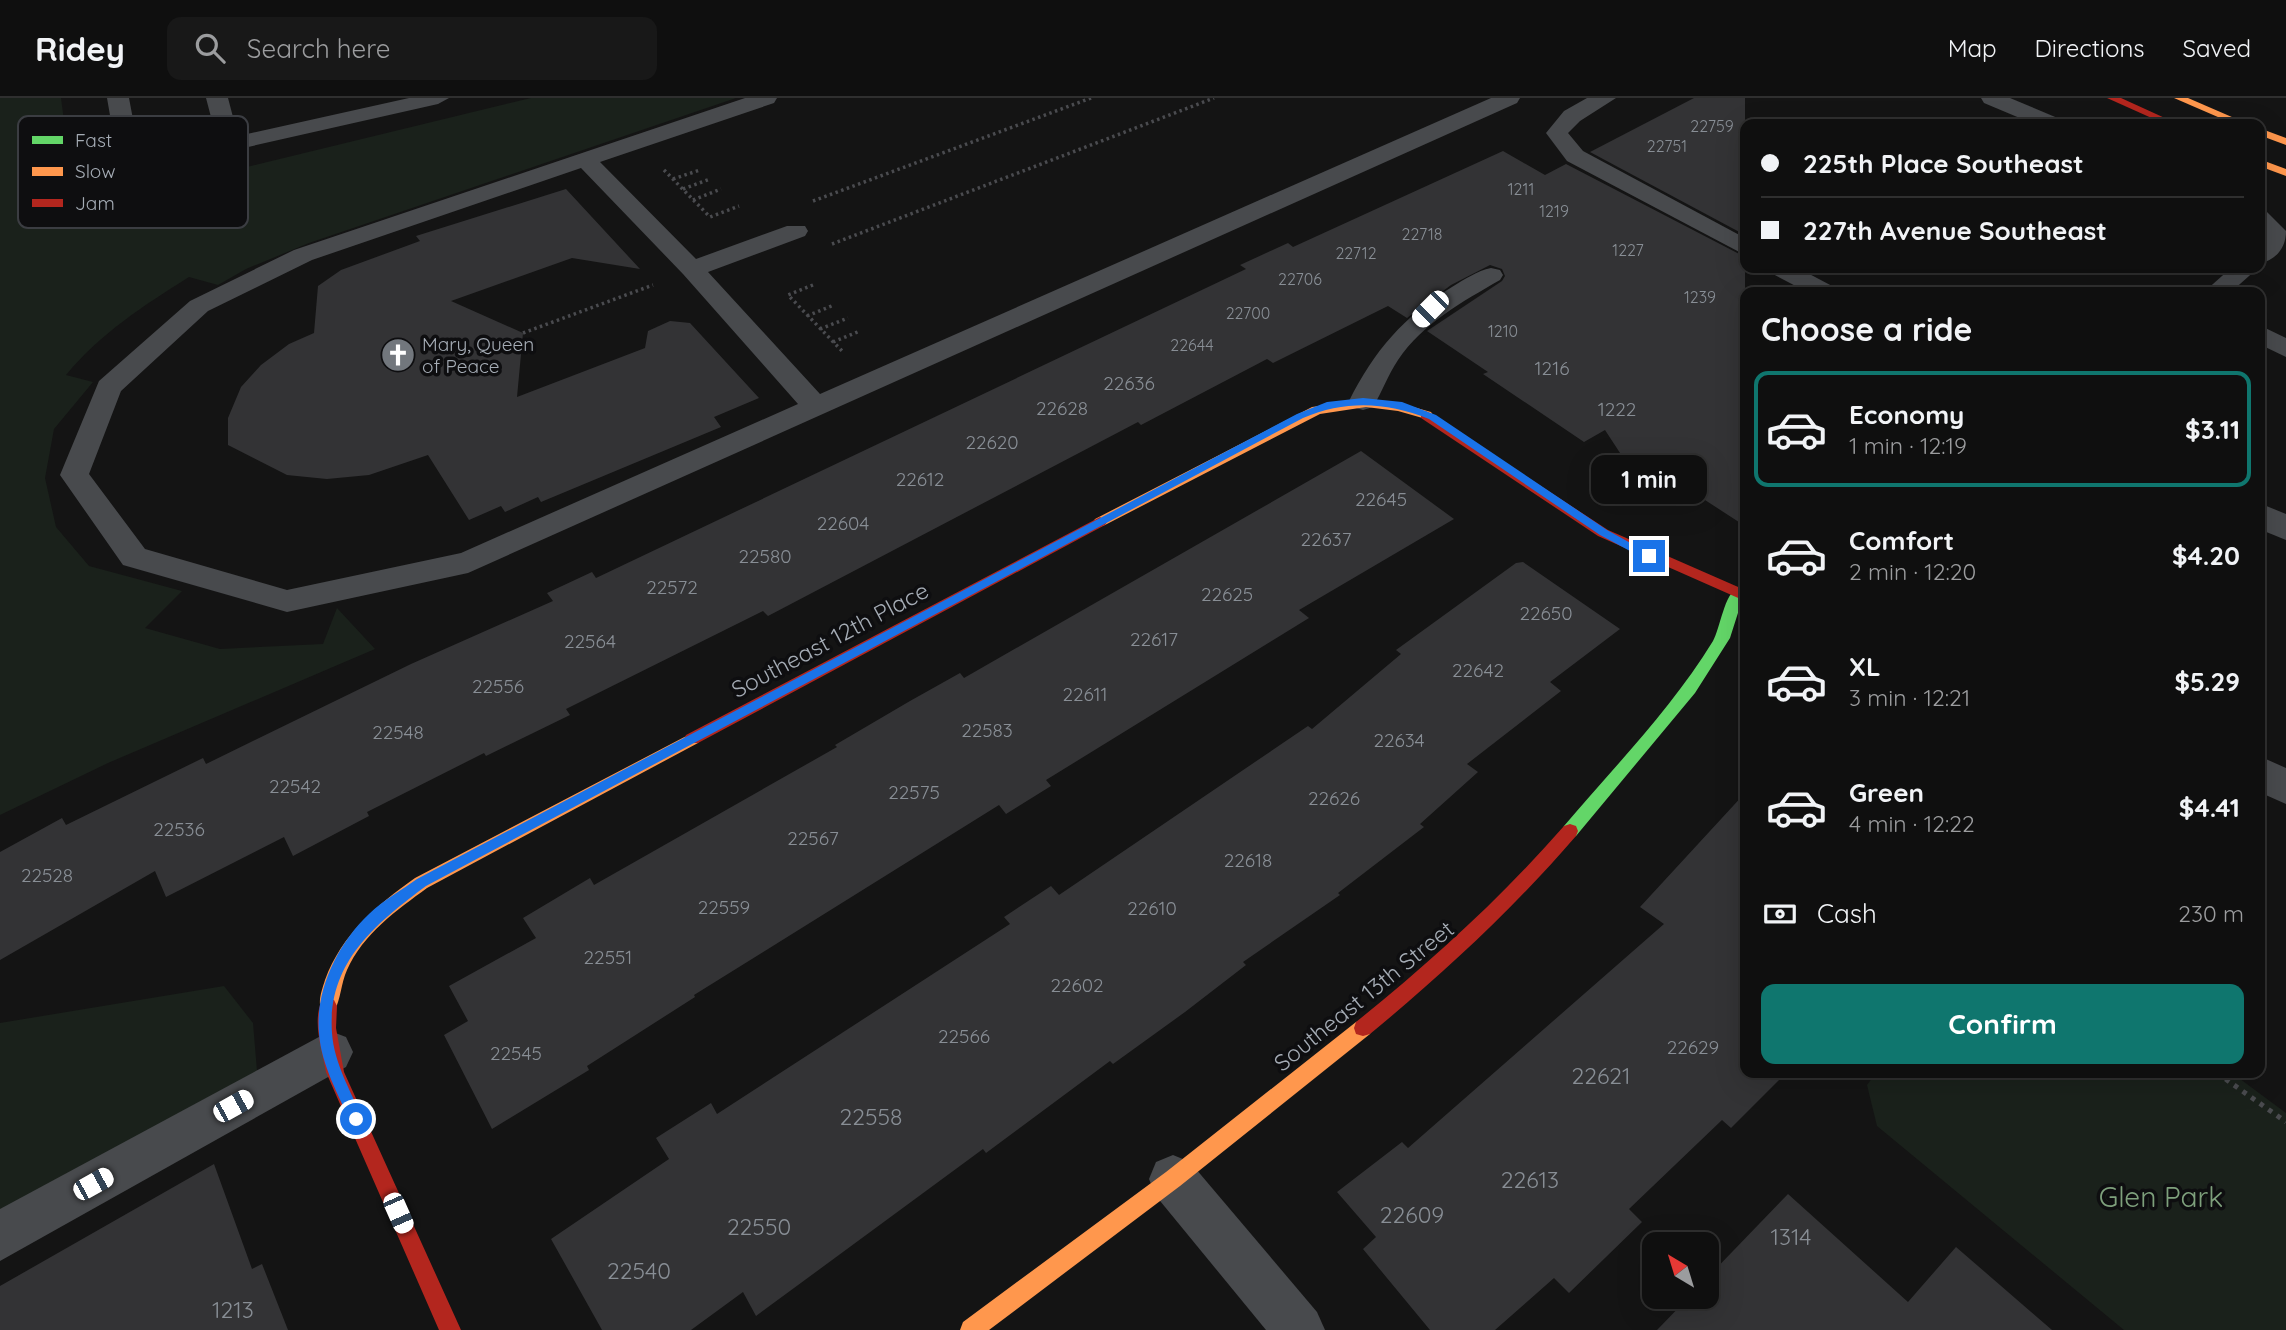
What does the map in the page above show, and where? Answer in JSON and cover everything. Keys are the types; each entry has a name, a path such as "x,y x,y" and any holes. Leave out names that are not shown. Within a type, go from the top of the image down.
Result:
{"street":[{"path":"2112,98 2161,119"},
{"path":"2179,98 2231,119"},
{"path":"2265,133 2286,142"},
{"path":"2265,164 2286,173"},
{"name":"Southeast 12th Place","path":"450,1330 335,1072 325,1034 327,993 343,959 373,918 421,883 1300,416 1327,405 1363,401 1402,405 1433,417 1603,533 1740,595"},
{"path":"2265,518 2286,528"},
{"name":"Southeast 13th Street","path":"971,1330 1173,1179 1438,969 1522,887 1690,689 1722,638 1740,597"},
{"path":"2265,776 2286,788"},
{"path":"0,1236 330,1052"},
{"path":"1173,1179 1299,1330"}],"lane":[{"path":"118,98 121,116"},
{"path":"218,98 222,116"},
{"path":"248,141 438,98"},
{"path":"766,98 303,255 199,306 109,387 74,475 134,557 287,601 468,562 1509,98"},
{"path":"1605,98 1578,110 1565,121 1557,133 1575,156 1740,245"},
{"path":"1992,98 2040,119"},
{"path":"585,159 692,270 816,407"},
{"path":"2265,252 2272,246 2267,225"},
{"path":"692,270 796,231"},
{"path":"1789,273 1816,287"},
{"path":"2222,287 2240,273"},
{"path":"1363,401 1396,343 1430,309 1491,275"},
{"path":"2265,337 2286,349"}],"path":[{"path":"803,205 1091,98"},
{"path":"828,246 1214,98"},
{"path":"663,169 710,217 739,206"},
{"path":"673,179 700,170"},
{"path":"683,189 710,179"},
{"path":"693,200 721,189"},
{"path":"523,333 664,281"},
{"path":"813,285 788,295 848,357"},
{"path":"807,316 834,305"},
{"path":"820,329 848,318"},
{"path":"833,342 860,331"},
{"path":"2224,1078 2286,1122"}],"green space":[{"path":"0,98 61,98 63,116 18,116 18,228 248,228 248,167 531,98 736,98 309,243 246,269 218,285 189,277 108,333 79,360 66,375 93,382 54,429 45,478 56,527 89,566 182,591 145,628 220,649 323,644 337,608 375,649 108,763 0,815"},
{"path":"224,986 253,1023 257,1071 0,1211 0,1023"},
{"name":"Glen Park","path":"1872,1078 2239,1078 2286,1113 2286,1330 2124,1330 1877,1126 1867,1085"}],"building":[{"path":"1694,98 1745,98 1745,119 1740,119 1740,232 1590,152"},
{"path":"1503,151 1545,175 1566,164 1740,254 1740,273 1745,273 1745,287 1740,287 1740,523 1688,489 1669,502 1639,482 1605,430 1584,442 1483,374 1488,372 1427,331 1502,281 1505,276 1502,269 1490,265 1451,285 1407,318 1388,306 1273,363 1267,359 1141,425 1138,422 768,616 763,611 566,709 570,715 486,756 484,753 367,812 369,816 293,856 284,837 166,897 155,871 0,960 0,852 62,818 66,825 203,758 206,764 411,664 553,601 547,593 592,572 596,578 1246,269 1240,265 1288,243 1293,247"},
{"name":"Mary, Queen of Peace","path":"566,189 640,269 572,258 451,301 523,333 517,397 645,348 648,331 670,321 690,323 759,398 714,417 721,427 541,502 538,497 505,512 501,506 469,520 428,455 369,475 327,479 287,475 228,445 228,418 241,387 261,365 289,344 314,333 318,286 341,270 420,241 416,236"},
{"path":"1361,451 1454,519 1299,610 1309,618 1046,780 1051,786 1006,814 999,805 694,995 695,997 587,1066 589,1070 492,1129 444,1035 468,1021 449,986 536,938 523,918 590,878 594,885 837,747 835,745 910,701 960,673 964,678"},
{"path":"1523,562 1620,629 1550,682 1561,691 1467,764 1478,772 1420,824 1424,827 1338,893 1340,895 1243,962 1246,965 1185,1012 1113,1064 1110,1061 986,1153 983,1149 756,1316 743,1292 691,1330 602,1330 551,1239 669,1159 656,1138 711,1103 717,1114 1010,924 1004,917 1051,886 1059,895 1308,726 1312,729 1401,654 1396,650 1516,563"},
{"path":"1740,798 1740,1078 1781,1078 1731,1128 1722,1120 1629,1209 1642,1222 1569,1293 1554,1278 1495,1330 1430,1330 1363,1249 1376,1237 1337,1192 1402,1142 1408,1148 1664,924 1640,907"},
{"path":"214,1164 252,1269 262,1264 288,1330 0,1330 0,1286"},
{"path":"1788,1194 1908,1302 1956,1247 2052,1330 1657,1330 1677,1309 1719,1309 1719,1266"}],"traffic: fast":[{"path":"1570,831 1690,689 1722,638 1737,594"}],"traffic: slow":[{"path":"2179,98 2231,119"},
{"path":"2265,133 2286,142"},
{"path":"2265,164 2286,173"},
{"path":"1100,522 1317,410 1366,403 1399,407 1426,415"},
{"path":"328,1006 332,985 349,949 373,921 404,895 421,883 692,739"},
{"path":"971,1330 1173,1179 1363,1028"}],"traffic: jam":[{"path":"2112,98 2161,119"},
{"path":"1426,415 1603,533 1740,594"},
{"path":"692,739 1100,522"},
{"path":"1363,1028 1472,935 1570,831"},
{"path":"328,1006 327,1028 335,1072 450,1330"}],"place":[{"name":"Mary, Queen of Peace","path":"398,355"}],"route":[{"path":"356,1119 335,1072 325,1034 327,993 343,959 373,918 389,906 421,883 1300,416 1327,405 1363,401 1402,405 1433,417 1603,533 1649,556"}]}
